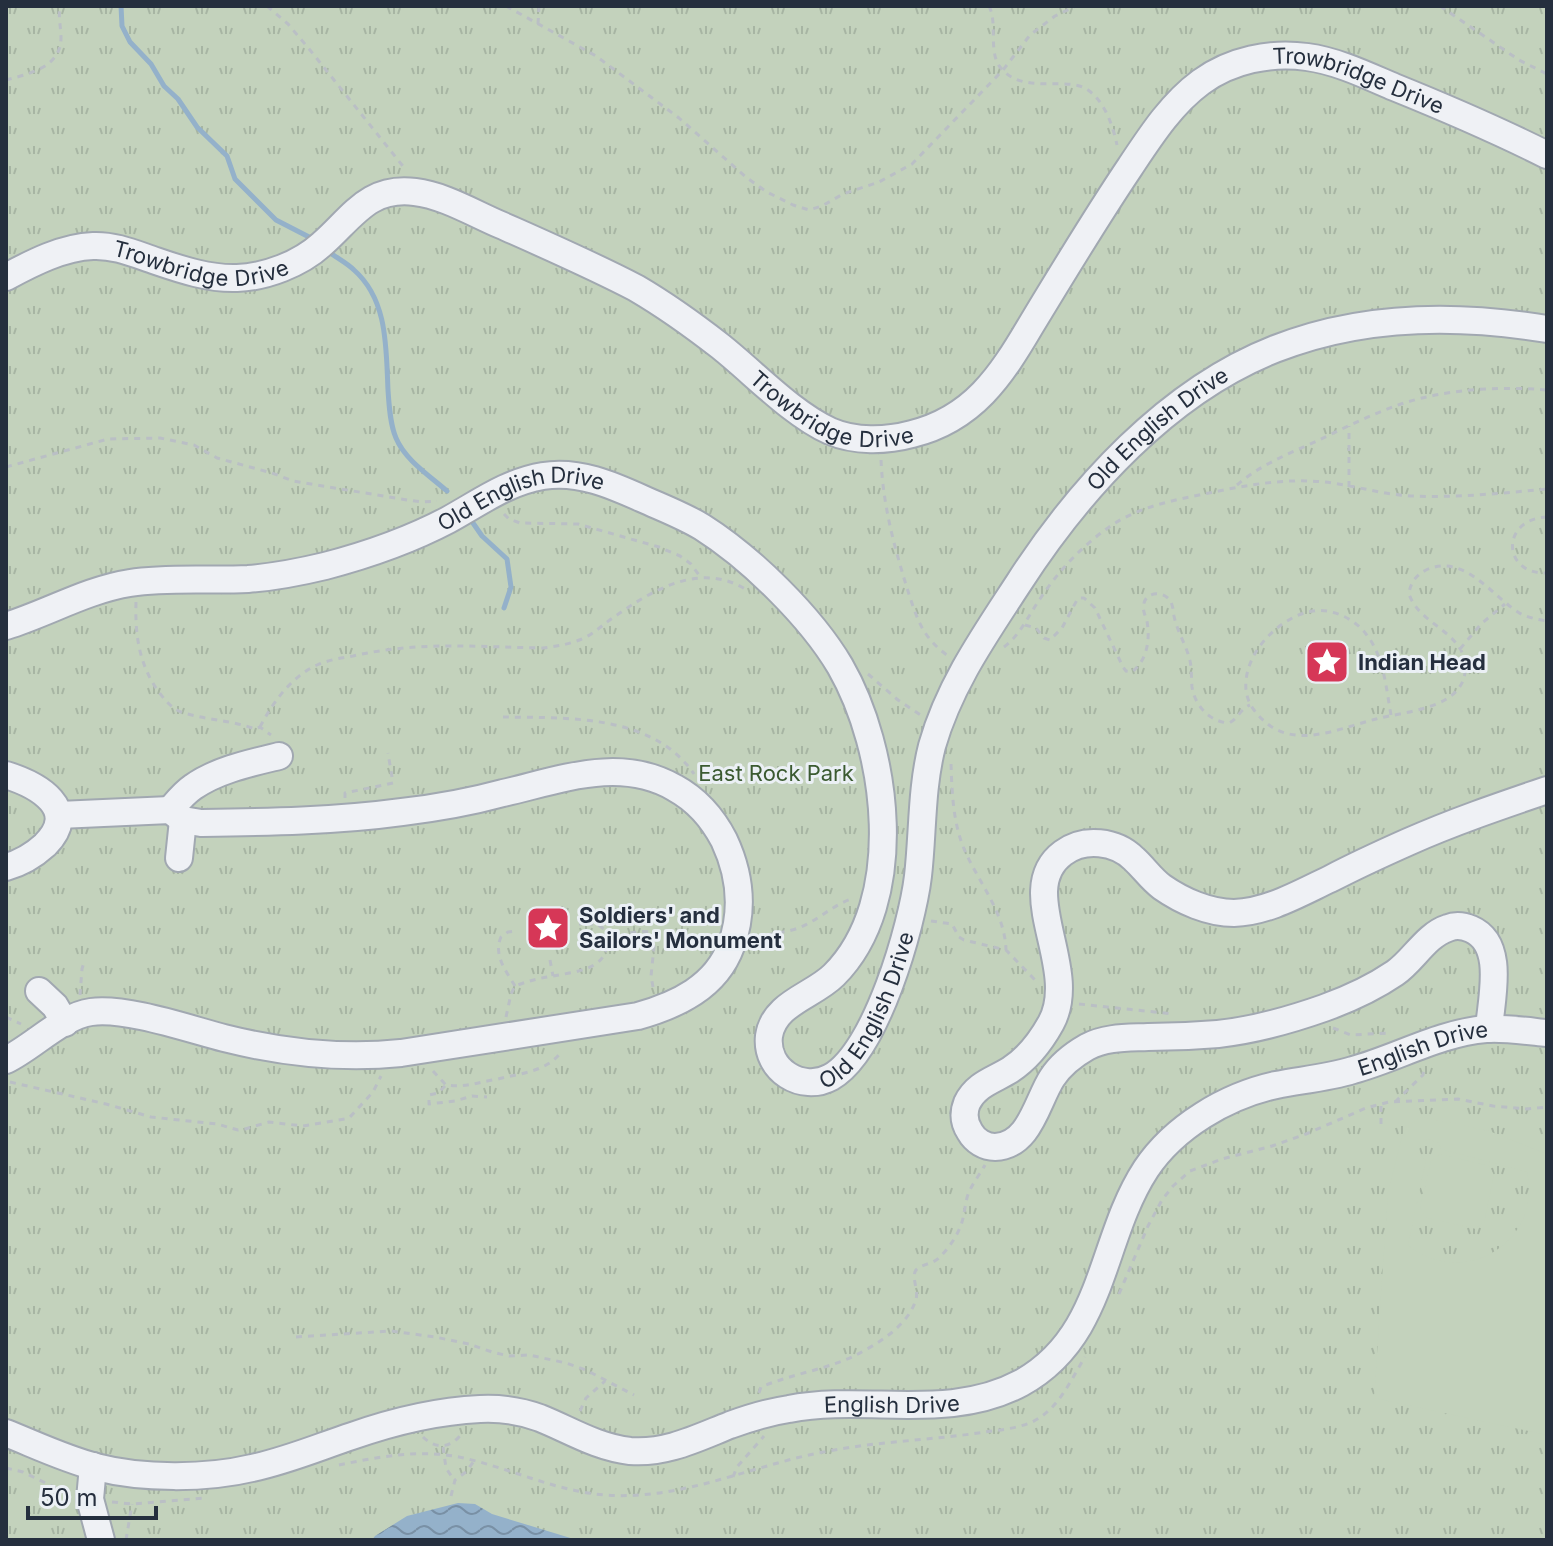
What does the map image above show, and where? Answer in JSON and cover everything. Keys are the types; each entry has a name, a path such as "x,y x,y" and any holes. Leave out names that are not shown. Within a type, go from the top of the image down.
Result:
{"street":[{"name":"Trowbridge Drive","path":"6,277 46,258 89,246 108,247 216,277 255,276 307,255 369,200 384,194 414,192 463,208 635,288 717,343 791,406 826,429 843,436 880,439 914,434 951,419 970,407 991,385 1155,130 1201,81 1228,67 1279,55 1323,60 1437,104 1547,155"},
{"name":"Old English Drive","path":"6,626 92,592 134,582 255,579 325,566 431,528 489,495 540,476 561,474 587,477 620,488 701,526 762,575 796,607 824,641 847,680 865,722 879,775 883,810 879,873 868,918 850,956 837,972 824,984 785,1008 769,1034 773,1060 781,1070 793,1079 815,1083 838,1073 859,1049 881,1005 897,961 919,869 929,758 950,697 968,660 1028,567 1083,495 1111,466 1159,421 1202,387 1276,348 1316,335 1391,321 1479,321 1547,329"},
{"path":"179,858 176,815 190,789 239,767 279,756"},
{"path":"6,1060 22,1053 73,1018 103,1011 227,1039 337,1054 386,1054 638,1016 687,998 715,973 733,939 738,914 733,859 709,815 671,785 645,774 610,771 558,779 463,803 400,813 201,823 176,815 59,815"},
{"path":"6,775 38,789 56,806 59,815 55,831 44,845 26,859 6,867"},
{"path":"1489,1029 1494,972 1490,949 1471,929 1459,926 1447,928 1437,933 1386,979 1349,998 1300,1017 1242,1031 1109,1039 1093,1044 1073,1055 1060,1067 1022,1134 1002,1146 992,1147 978,1142 966,1127 964,1118 968,1101 980,1086 1008,1071 1028,1054 1056,1014 1051,993 1057,965 1043,905 1043,889 1045,877 1066,850 1099,843 1113,845 1136,860 1157,884 1174,895 1217,911 1253,911 1414,839 1547,790"},
{"path":"39,991 73,1018"},
{"name":"English Drive","path":"6,1433 93,1466 138,1474 179,1475 254,1468 381,1427 473,1409 512,1410 534,1416 598,1444 616,1449 650,1451 681,1445 744,1420 787,1409 826,1403 926,1406 972,1401 1010,1388 1039,1372 1075,1333 1095,1296 1127,1204 1139,1181 1166,1145 1195,1121 1253,1092 1353,1070 1441,1039 1489,1029 1547,1033"},
{"path":"93,1466 90,1499 101,1540"}],"path":[{"path":"6,80 33,73 55,57 60,47 60,6"},
{"path":"267,6 288,24 399,160 408,172 414,192"},
{"path":"508,6 570,40 614,69 679,118 757,185 793,205 809,210 879,182 912,164 1003,70 1030,35 1055,16 1076,6"},
{"path":"538,24 539,6"},
{"path":"989,6 998,65 1020,80 1087,89 1106,113 1118,146"},
{"path":"1440,6 1519,60 1547,74"},
{"path":"1234,488 1266,464 1405,403 1437,395 1486,390 1547,390"},
{"path":"1349,426 1349,487"},
{"path":"6,467 108,439 160,438 194,445 217,458 293,481 422,502 449,497"},
{"path":"880,439 884,501 890,532 914,610 925,633 935,645 945,654 968,660 991,656 1017,637 1062,569 1111,526 1152,506 1264,482 1299,480 1411,496 1460,496 1547,489"},
{"path":"489,495 509,519 520,523 578,524 659,547 691,564 701,578"},
{"path":"1547,517 1540,517 1516,531 1511,548 1523,567 1535,574 1547,573"},
{"path":"1391,715 1379,656 1365,631 1351,620 1324,611 1311,611 1295,617 1268,637 1248,666 1245,680 1250,705 1265,722 1285,734 1309,737 1391,715 1417,712 1456,691 1466,666 1460,649 1412,602 1410,588 1413,581 1427,570 1444,566 1456,568 1478,579 1522,614 1547,621"},
{"path":"134,582 137,644 142,662 165,701 178,711 255,729 260,727 278,696 318,665 367,653 423,645 561,646 589,635 652,593 690,579 712,577 731,581 750,593"},
{"path":"1025,625 1036,628 1050,640 1062,628 1077,600 1084,598 1095,608 1123,667 1132,672 1143,659 1149,643 1144,601 1155,593 1163,594 1172,603 1190,659 1193,690 1200,706 1213,719 1229,723 1250,705"},
{"path":"1460,649 1481,624 1506,603"},
{"path":"863,669 911,710 940,722"},
{"path":"503,717 603,723 661,741 682,758 697,777 700,786 698,804"},
{"path":"260,727 266,732"},
{"path":"345,795 393,783 388,753"},
{"path":"951,762 958,833 998,916 1006,950"},
{"path":"759,938 773,932 796,929 842,902 863,897"},
{"path":"930,921 952,924 964,940 1006,950 1029,976 1051,993 1096,1007 1183,1015"},
{"path":"506,1037 506,1015 515,986 585,970 595,966 605,953 607,939 602,926 579,924"},
{"path":"515,986 503,967 498,948 501,937 517,931"},
{"path":"607,939 639,932 653,933 651,976"},
{"path":"550,960 553,976"},
{"path":"73,1018 84,962"},
{"path":"1325,1027 1351,1035 1375,1035"},
{"path":"425,1048 433,1070 446,1085 466,1086 523,1075 548,1064 563,1049"},
{"path":"6,1082 151,1117 217,1124 238,1130 269,1122 303,1126 345,1119 356,1111 373,1092 384,1069 386,1054"},
{"path":"1395,1102 1423,1075 1422,1059"},
{"path":"446,1085 438,1093 429,1095 429,1104 472,1096 487,1097"},
{"path":"1115,1303 1162,1200 1190,1171 1295,1138 1381,1104 1458,1099 1493,1106 1547,1107"},
{"path":"1381,1104 1381,1124"},
{"path":"345,1119 348,1125"},
{"path":"760,1397 761,1387 819,1370 856,1355 904,1321 916,1300 917,1269 937,1259 955,1237 968,1193 985,1166 992,1147"},
{"path":"296,1337 391,1331 435,1337 509,1356 529,1355 549,1359 586,1370 634,1395"},
{"path":"338,1465 398,1455 443,1454 586,1493 607,1495 672,1491 829,1451 1020,1426 1043,1415 1056,1404 1086,1356"},
{"path":"573,1433 586,1398 605,1381"},
{"path":"733,1477 737,1467 766,1434"},
{"path":"443,1447 446,1468 455,1480"},
{"path":"451,1496 455,1480 474,1461"},
{"path":"6,1468 71,1495"},
{"path":"112,1502 132,1504 204,1498"},
{"path":"126,1540 132,1504"}],"green space":[{"name":"East Rock Park","path":"6,6 1547,6 1547,1540 6,1540"},
{"path":"1422,1117 1489,1131 1547,1154 1547,1435 1374,1398 1388,1192 1404,1129","holes":["1428,1139 1439,1143 1441,1149 1527,1172 1529,1197 1523,1219 1511,1238 1494,1252 1474,1260 1452,1262 1430,1258 1408,1245 1426,1160 1420,1149"]},
{"path":"1440,1154 1489,1166 1494,1175 1484,1223 1476,1229 1427,1218 1420,1208 1431,1161"}],"water":[{"path":"458,1503 475,1504 492,1514 577,1540 372,1540 407,1516"}],"waterway":[{"path":"121,6 122,26 130,42 151,64 164,86 178,99 197,127 227,156 235,179 276,220 311,238"},
{"path":"329,252 351,267 365,282 379,310 385,341 390,414 396,438 412,460 447,491"},
{"path":"473,523 507,559 511,587 504,608"}],"place":[{"name":"Indian Head","path":"1327,662"},
{"name":"Soldiers' and Sailors' Monument","path":"548,928"}]}
